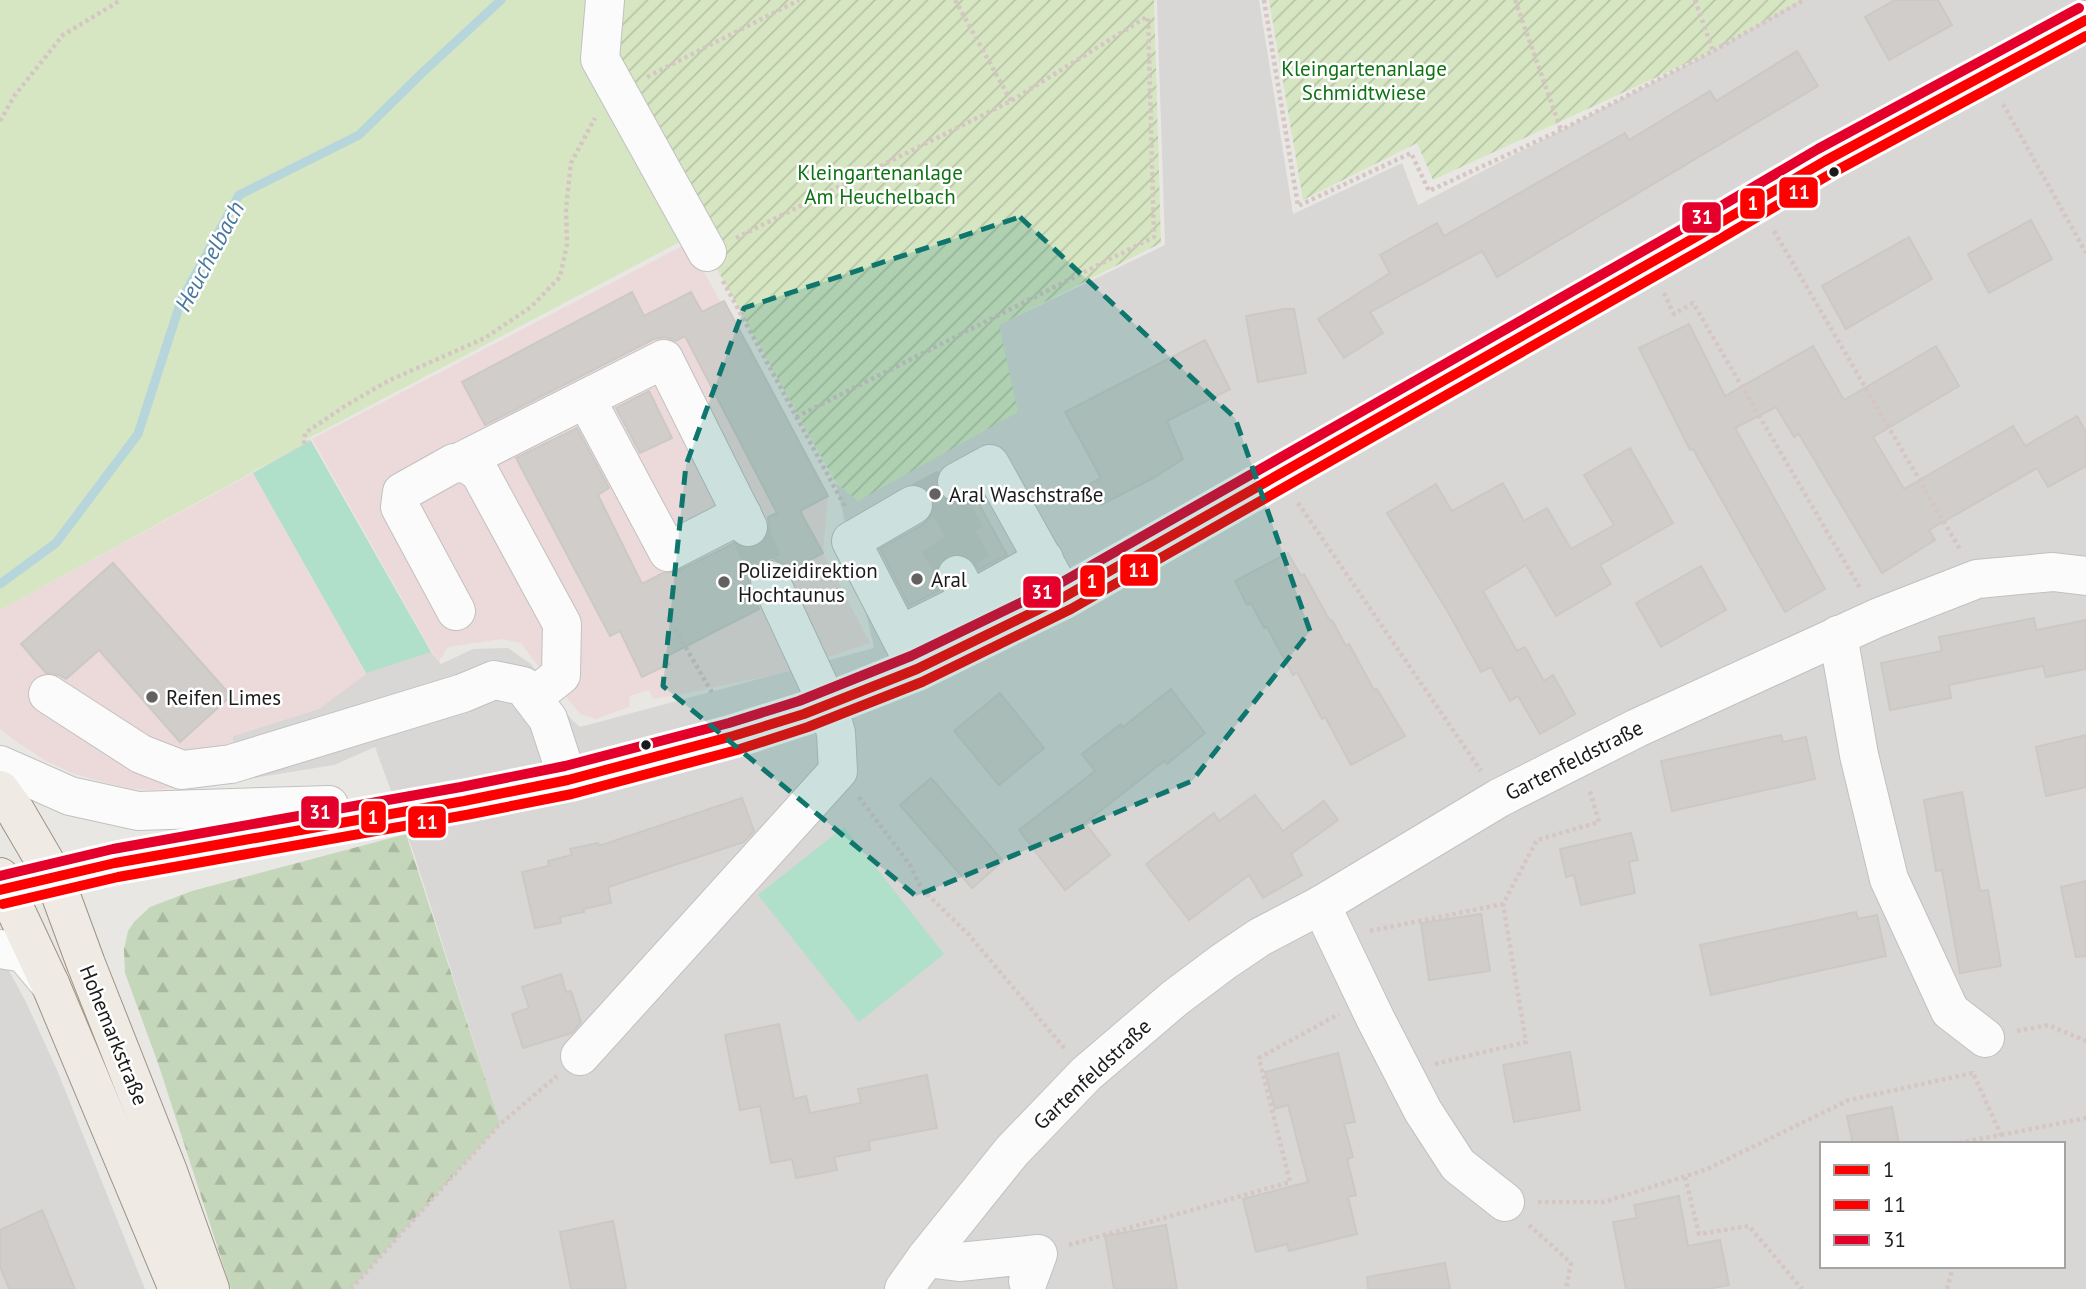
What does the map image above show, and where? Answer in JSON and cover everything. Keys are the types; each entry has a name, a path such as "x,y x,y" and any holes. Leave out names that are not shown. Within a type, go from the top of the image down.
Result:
{"main road":[{"name":"Hohemarkstraße","path":"0,790 54,877 167,1169 210,1289"},
{"name":"Hohemarkstraße","path":"2,885 51,986 177,1289"}],"street":[{"path":"605,0 600,59 707,252"},
{"path":"2,885 568,780 733,736 828,705 916,669 1064,597 1701,234 1789,181 2086,20"},
{"path":"458,463 664,359 745,521 668,552 586,399"},
{"path":"456,611 400,507 402,492 454,463 468,464 480,473 562,624 561,675 532,698"},
{"path":"913,505 851,541 916,669"},
{"path":"900,635 966,584 1006,523 1064,597"},
{"name":"Gartenfeldstraße","path":"904,1289 1012,1151 1086,1074 1175,998 1260,937 1329,921 1499,798 1637,728 1838,635 1977,579 2053,572 2086,576"},
{"path":"580,1056 838,771 836,733 828,705 770,580"},
{"path":"1838,635 1859,755 1889,879 1950,1011 1985,1038"},
{"path":"48,694 141,754 182,770 231,764 463,693 494,680 523,686 548,719 568,780"},
{"path":"0,765 70,796 138,811 464,801"},
{"path":"1329,921 1423,1111 1458,1166 1505,1202"},
{"path":"0,949 24,953 51,986"},
{"path":"926,1258 1033,1267"}],"path":[{"path":"0,121 15,95 63,35 121,0"},
{"path":"304,444 305,433 345,406 388,381 485,338 531,307 560,277 567,244 566,208 571,163 616,88 799,0"},
{"path":"955,0 1011,101"},
{"path":"1264,0 1298,206 1411,153 1429,191 1561,130 1804,0"},
{"path":"1515,0 1561,130"},
{"path":"1695,0 1713,51"},
{"path":"796,418 1154,237 1148,16 1011,101 707,252 796,418 844,505 839,518"},
{"path":"2003,103 2086,253"},
{"path":"1774,231 1977,579"},
{"path":"1663,293 1674,314 1693,303 1877,618"},
{"path":"1298,503 1499,798"},
{"path":"675,629 714,696"},
{"path":"1402,1071 1526,1042 1503,904 1537,840 1599,822 1581,756"},
{"path":"858,795 910,865 921,888 969,935 1086,1074"},
{"path":"1329,921 1503,904"},
{"path":"1033,1267 1290,1182 1259,1058 1366,999"},
{"path":"2001,1135 1973,1073 1985,1038 2048,1025 2086,1041"},
{"path":"351,1289 500,1124 580,1056"},
{"path":"1505,1202 1604,1202 1705,1170 1849,1100 1973,1073"},
{"path":"1963,1142 2086,1118"},
{"path":"1685,1177 1699,1234 1749,1226 1802,1289"},
{"path":"1505,1202 1571,1263 1566,1289"},
{"path":"1947,1289 1953,1268"}],"highlighted area":[{"path":"1020,217 1235,418 1310,631 1192,781 916,896 663,686 686,465 744,308"}],"shaded area":[{"path":"1157,0 1259,0 1293,214 1402,163 1418,205 1709,53 1800,0 2086,0 2086,1289 351,1289 500,1124 414,854 375,747 334,765 230,782 233,736 318,709 366,673 253,473 310,439 431,652 441,664 473,649 508,648 531,664 580,727 874,648 836,483 859,501 999,325 1165,245"},
{"path":"688,243 828,496 823,553 870,643 774,675 653,699 649,690 630,696 629,707 596,719 580,714 521,643 502,639 448,647 439,661 312,439"},
{"path":"253,473 366,674 319,709 233,736 230,782 152,790 106,783 72,773 46,761 0,729 0,610"},
{"path":"0,966 9,971 26,1002 57,1070 145,1289 0,1289"}],"green space":[{"path":"0,0 638,0 610,13 693,235 307,439 304,444 0,610"},
{"name":"Kleingartenanlage Am Heuchelbach","path":"638,0 1154,0 1161,243 999,325 1018,412 858,501 836,483 703,244 606,58 610,13"},
{"name":"Kleingartenanlage Schmidtwiese","path":"1269,0 1800,0 1709,53 1433,180 1417,143 1303,200"},
{"path":"311,441 431,652 366,673 253,473"},
{"path":"844,827 944,954 859,1022 758,895"},
{"path":"406,834 500,1124 351,1289 231,1289 159,1066 125,973 124,949 128,931 150,907 192,891"}],"building":[{"path":"1895,0 1938,0 1952,25 1889,60 1865,17"},
{"path":"1797,51 1818,86 1497,277 1482,251 1370,312 1383,333 1344,358 1318,319 1390,273 1380,255 1437,223 1444,236 1625,133 1629,140 1710,91 1716,101"},
{"path":"2031,220 2052,259 1989,293 1968,254"},
{"path":"1909,237 1932,279 1846,329 1822,286"},
{"path":"632,292 644,316 691,292 702,312 724,301 828,496 800,511 823,553 790,570 773,558 760,561 752,568 748,579 750,591 759,609 665,657 669,664 642,677 620,631 610,636 516,458 577,428 609,488 598,495 642,584 663,573 678,571 734,543 746,549 758,546 767,538 770,529 768,517 777,513 685,336 676,341 665,337 654,339 485,425 462,382"},
{"path":"1294,309 1306,373 1258,382 1246,316"},
{"path":"1689,324 1725,396 1813,346 1844,400 1936,346 1959,386 1873,437 1904,489 2013,426 2025,446 2077,416 2086,432 2086,466 2048,487 2037,468 1929,530 1935,540 1882,573 1799,434 1794,437 1776,407 1735,428 1825,589 1785,612 1693,449 1690,450 1639,348"},
{"path":"1205,340 1230,389 1167,421 1183,459 1152,479 1101,505 1090,484 1101,478 1065,412"},
{"path":"649,391 672,438 640,453 616,408"},
{"path":"1630,448 1673,523 1600,565 1611,584 1556,616 1526,565 1483,591 1517,651 1525,647 1544,681 1553,675 1575,714 1540,734 1518,696 1510,701 1491,667 1481,672 1448,612 1387,513 1436,484 1452,511 1503,483 1524,521 1547,508 1571,549 1614,525 1584,475"},
{"path":"935,481 938,493 946,501 957,504 975,497 1007,555 979,570 968,556 957,553 946,556 935,573 940,590 909,606 880,549 924,524 932,516 935,504 932,493 924,486"},
{"path":"1288,553 1301,576 1304,574 1346,646 1349,644 1374,690 1377,689 1405,736 1351,765 1297,672 1293,675 1267,627 1264,628 1251,603 1247,605 1235,581"},
{"path":"113,563 231,696 180,742 99,650 66,679 46,673 21,644"},
{"path":"1701,566 1726,610 1661,647 1636,603"},
{"path":"2034,618 2036,630 2086,620 2086,669 2046,677 2043,666 1949,685 1951,698 1890,710 1881,663 1942,651 1939,637"},
{"path":"1171,689 1205,733 1167,764 1164,761 1085,823 1110,855 1065,890 1019,830 1095,771 1082,754 1121,724 1123,727"},
{"path":"1000,693 1044,748 999,785 954,731"},
{"path":"1781,735 1783,742 1806,737 1815,779 1672,811 1661,761"},
{"path":"2086,735 2086,787 2046,796 2036,747"},
{"path":"931,778 1003,861 972,888 900,805"},
{"path":"1962,792 1980,891 1988,890 2001,966 1960,973 1942,870 1936,871 1924,800"},
{"path":"1255,795 1283,831 1324,801 1338,820 1291,854 1302,875 1263,898 1249,875 1189,920 1146,864 1214,813 1219,821"},
{"path":"742,798 754,831 744,842 608,887 611,903 560,917 561,923 535,928 522,872 549,866 548,861 572,855 570,849 598,843 599,846"},
{"path":"1631,833 1638,860 1629,862 1635,893 1581,905 1574,875 1566,877 1560,849"},
{"path":"2086,881 2086,956 2076,957 2061,887"},
{"path":"1856,912 1858,919 1877,915 1886,956 1711,995 1700,945"},
{"path":"1481,914 1490,971 1429,980 1421,923"},
{"path":"561,974 566,992 571,991 581,1022 572,1033 523,1048 512,1014 529,1008 522,987"},
{"path":"779,1024 794,1099 806,1096 810,1113 861,1103 858,1089 927,1075 937,1128 869,1141 870,1150 834,1157 837,1170 796,1178 792,1159 771,1163 760,1106 740,1110 725,1035"},
{"path":"1570,1052 1580,1110 1514,1122 1503,1065"},
{"path":"1338,1053 1355,1122 1344,1124 1353,1157 1347,1159 1356,1195 1348,1197 1357,1234 1289,1251 1287,1244 1256,1252 1243,1199 1308,1182 1288,1105 1275,1109 1265,1072"},
{"path":"1892,1107 1899,1142 1853,1142 1847,1116"},
{"path":"1679,1196 1688,1246 1720,1240 1729,1285 1709,1289 1626,1289 1613,1222 1637,1218 1634,1205"},
{"path":"42,1210 75,1289 9,1289 0,1266 0,1230"},
{"path":"613,1221 626,1289 571,1289 560,1232"},
{"path":"1166,1225 1177,1289 1114,1289 1105,1236"},
{"path":"1445,1263 1450,1289 1368,1289 1367,1277"}],"waterway":[{"name":"Heuchelbach","path":"0,584 56,543 138,434 181,301 239,195 359,135 501,0"}],"tunnel":[{"path":"913,505 957,482"},
{"path":"957,575 933,533 980,506"},
{"path":"748,527 770,580"},
{"path":"947,558 994,531"}],"transit line":[{"name":"31","path":"0,876 113,849 565,766 729,723 799,701 911,656 1057,585 1818,149 2079,8"},
{"name":"1","path":"0,890 115,863 568,780 804,714 917,669 1064,597 1825,161 2086,20"},
{"name":"11","path":"3,904 118,877 572,794 737,750 808,727 922,682 1071,609 1832,173 2086,36"}],"place":[{"name":"Aral Waschstraße","path":"935,494"},
{"name":"Aral","path":"917,579"},
{"name":"Polizeidirektion Hochtaunus","path":"724,582"},
{"name":"Reifen Limes","path":"152,697"}]}
